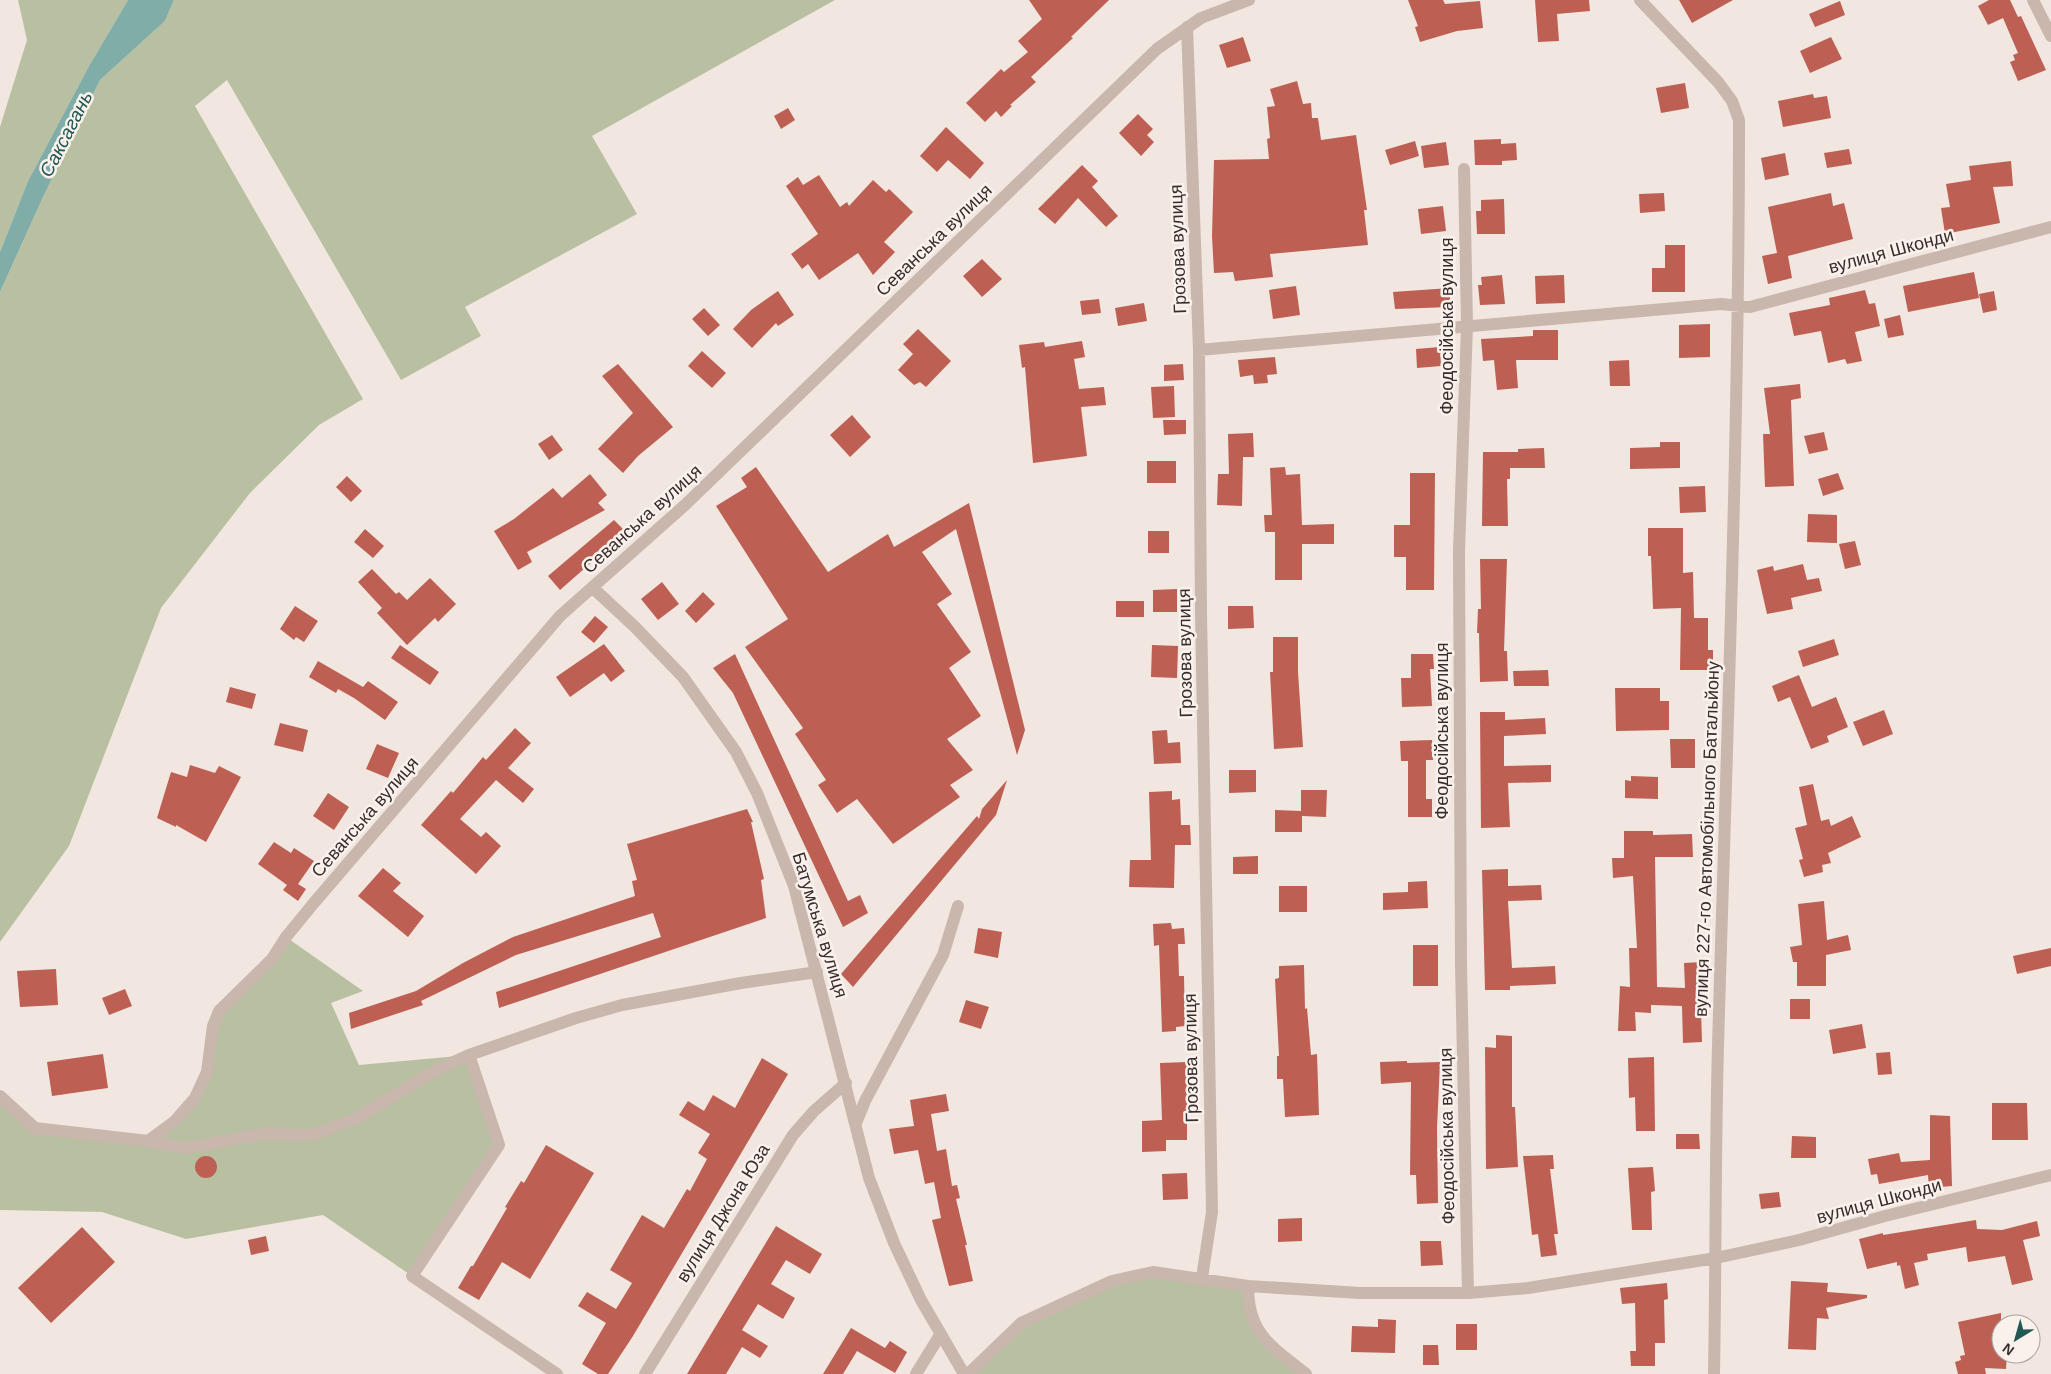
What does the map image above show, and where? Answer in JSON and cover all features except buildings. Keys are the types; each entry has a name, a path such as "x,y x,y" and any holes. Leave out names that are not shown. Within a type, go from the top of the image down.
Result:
{"street":[{"name":"Севанська вулиця","path":"148,1141 176,1120 195,1098 207,1072 213,1026 219,1011 272,959 297,924 560,616 720,472 1157,49 1201,18 1248,0"},
{"name":"вулиця 227-го Автомобільного Батальйону","path":"1640,0 1718,82 1732,101 1739,120 1739,306 1731,572 1727,799 1718,1049 1714,1374"},
{"path":"2033,0 2051,36"},
{"name":"Грозова вулиця","path":"1187,27 1200,350 1201,612 1212,1212 1202,1278"},
{"name":"Феодосійська вулиця","path":"1464,169 1467,326 1459,561 1461,965 1468,1293"},
{"name":"вулиця Шконди","path":"1739,306 1762,304 2051,227"},
{"path":"1200,350 1721,304 1739,306"},
{"name":"Батумська вулиця","path":"593,588 635,627 683,677 736,752 757,793 794,886 869,1178 894,1243 940,1335 966,1374"},
{"path":"856,1123 865,1101 943,956 958,906"},
{"path":"0,1096 35,1128 148,1141 185,1148 264,1134 312,1135 357,1118 436,1070 468,1055 576,1018 622,1005 741,983 817,972"},
{"path":"468,1055 499,1145 412,1276 557,1374"},
{"name":"вулиця Джона Юза","path":"645,1374 792,1134 814,1111 846,1083"},
{"name":"вулиця Шконди","path":"966,1374 1021,1323 1112,1281 1153,1272 1248,1286 1360,1293 1468,1293 1528,1288 1716,1258 1799,1240 1885,1216 2051,1175"},
{"path":"1248,1286 1248,1306 1254,1324 1262,1336 1306,1374"},
{"path":"916,1374 940,1335"}],"green space":[{"path":"18,0 128,0 89,66 28,181 0,252 0,127 27,40"},
{"path":"174,0 835,0 592,136 637,214 465,307 481,336 401,380 227,80 195,106 363,399 319,425 250,493 161,608 69,846 0,942 0,292 44,195 100,80 165,21"},
{"path":"286,937 363,991 331,1003 359,1065 469,1055 499,1145 412,1276 323,1215 186,1239 102,1212 0,1210 0,1096 25,1121 148,1141 195,1098 213,1026"},
{"path":"1153,1272 1248,1286 1254,1324 1306,1374 968,1374 1021,1323 1112,1281"}],"water":[{"name":"Саксагань","path":"128,0 174,0 165,21 100,80 44,195 0,292 0,252 28,181 89,66"}]}
